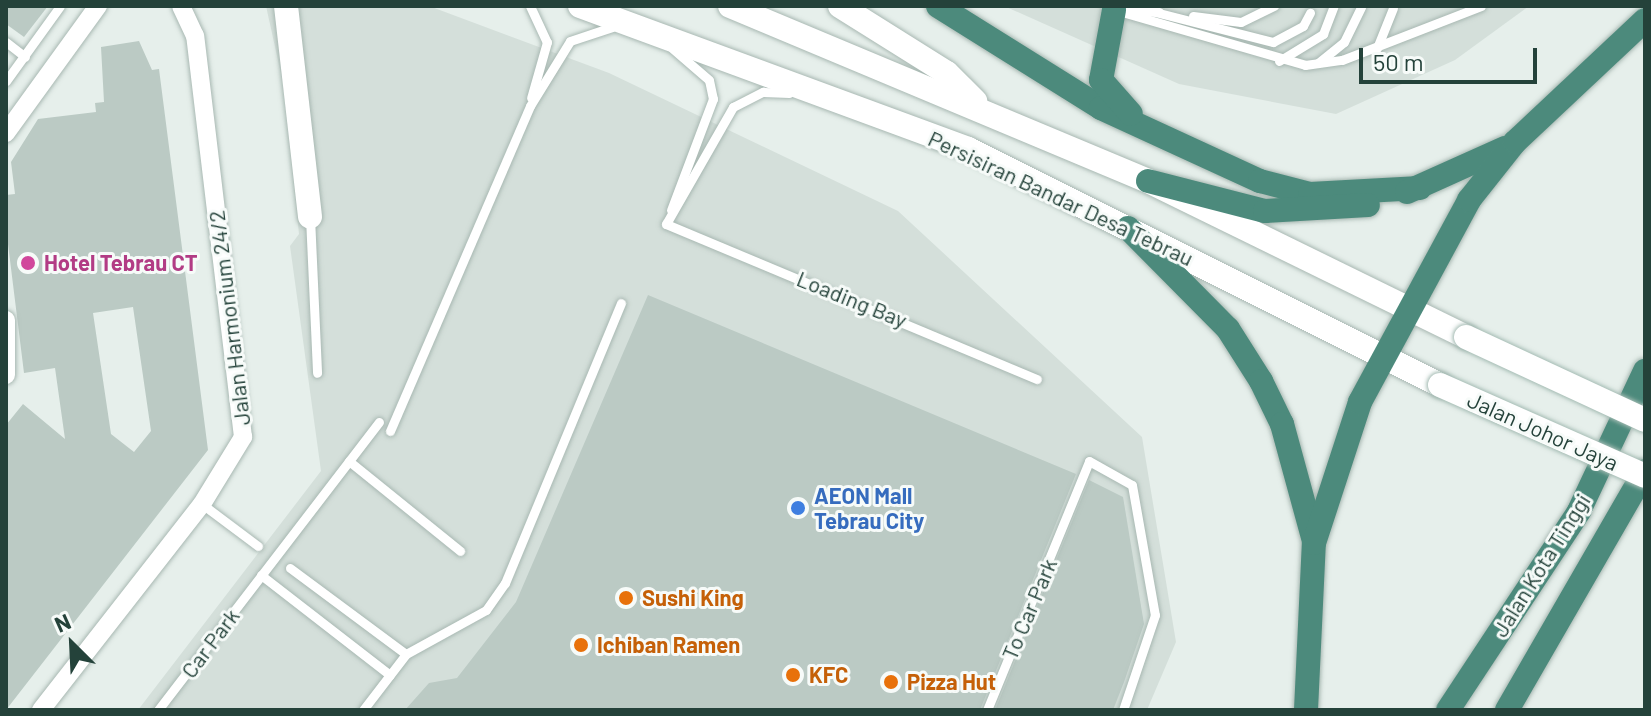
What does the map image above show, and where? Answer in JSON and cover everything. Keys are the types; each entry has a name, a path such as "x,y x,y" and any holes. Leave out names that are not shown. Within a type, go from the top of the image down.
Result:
{"highway":[{"path":"938,6 1148,131 1260,181 1310,194 1420,188"},
{"path":"1110,7 1101,80 1148,131"},
{"path":"1306,710 1314,543 1345,437 1451,227 1515,142 1643,23"},
{"path":"1148,181 1303,214 1355,209 1420,188 1515,142"},
{"path":"1128,228 1228,329 1254,368 1282,424 1314,543"},
{"name":"Jalan Kota Tinggi","path":"1448,710 1579,511 1645,371"},
{"name":"Jalan Kota Tinggi","path":"1507,710 1645,473"}],"main road":[{"path":"286,6 310,217"},
{"name":"Persisiran Bandar Desa Tebrau","path":"580,6 968,149 1440,385"},
{"name":"Persisiran Bandar Desa Tebrau","path":"730,6 1148,181 1408,311 1645,420"},
{"path":"840,6 947,73 982,109"},
{"name":"Jalan Johor Jaya","path":"1440,385 1645,473"}],"street":[{"path":"6,133 98,6"},
{"name":"Jalan Harmonium 24/2","path":"42,709 202,504 238,452 244,429 195,36 181,6"},
{"path":"6,320 6,375"}],"lane":[{"path":"6,81 60,6"},
{"path":"390,431 530,106 547,42 530,6"},
{"path":"1110,7 1241,22 1274,6"},
{"path":"1279,61 1323,34 1334,6"},
{"path":"1110,7 1279,61 1316,64 1377,48 1481,6"},
{"path":"1316,64 1344,42 1361,7"},
{"path":"1377,48 1393,8"},
{"path":"1155,12 1273,42 1303,26 1310,13"},
{"path":"530,106 579,34 646,30 709,80 713,99 666,224"},
{"path":"6,42 25,57"},
{"path":"666,224 733,107 763,92 825,96"},
{"path":"310,217 317,373"},
{"name":"Loading Bay","path":"666,224 1037,379"},
{"path":"363,710 406,654 486,610 505,583 621,303"},
{"name":"Car Park","path":"158,710 379,422"},
{"path":"349,461 460,551"},
{"name":"To Car Park","path":"987,710 1089,461 1132,485 1155,615 1123,710"},
{"path":"202,504 258,546"},
{"path":"290,568 406,654"},
{"path":"261,575 390,675"}],"shaded area":[{"name":"AEON Mall Tebrau City","path":"266,6 429,6 609,73 898,211 1142,437 1176,642 1147,710 138,710 321,471 290,246 299,234 283,83"},
{"path":"1004,6 1529,6 1455,60 1336,114 1179,84"}],"building":[{"path":"6,6 48,6 24,37 6,24"},
{"path":"139,41 152,70 159,69 208,450 6,710 6,425 23,404 65,439 55,368 24,373 6,228 6,195 15,194 11,162 38,119 96,112 95,103 104,102 101,47","holes":["133,307 151,431 134,452 111,434 93,313"]},
{"name":"AEON Mall Tebrau City","path":"648,295 1076,474 980,710 405,710 429,683 457,678 516,602"},
{"path":"1089,480 1123,497 1144,624 1113,710 995,710"}],"place":[{"name":"Hotel Tebrau CT","path":"28,263"},
{"name":"AEON Mall Tebrau City","path":"798,508"},
{"name":"Sushi King","path":"626,598"},
{"name":"Ichiban Ramen","path":"581,645"},
{"name":"KFC","path":"793,675"},
{"name":"Pizza Hut","path":"891,682"}]}
